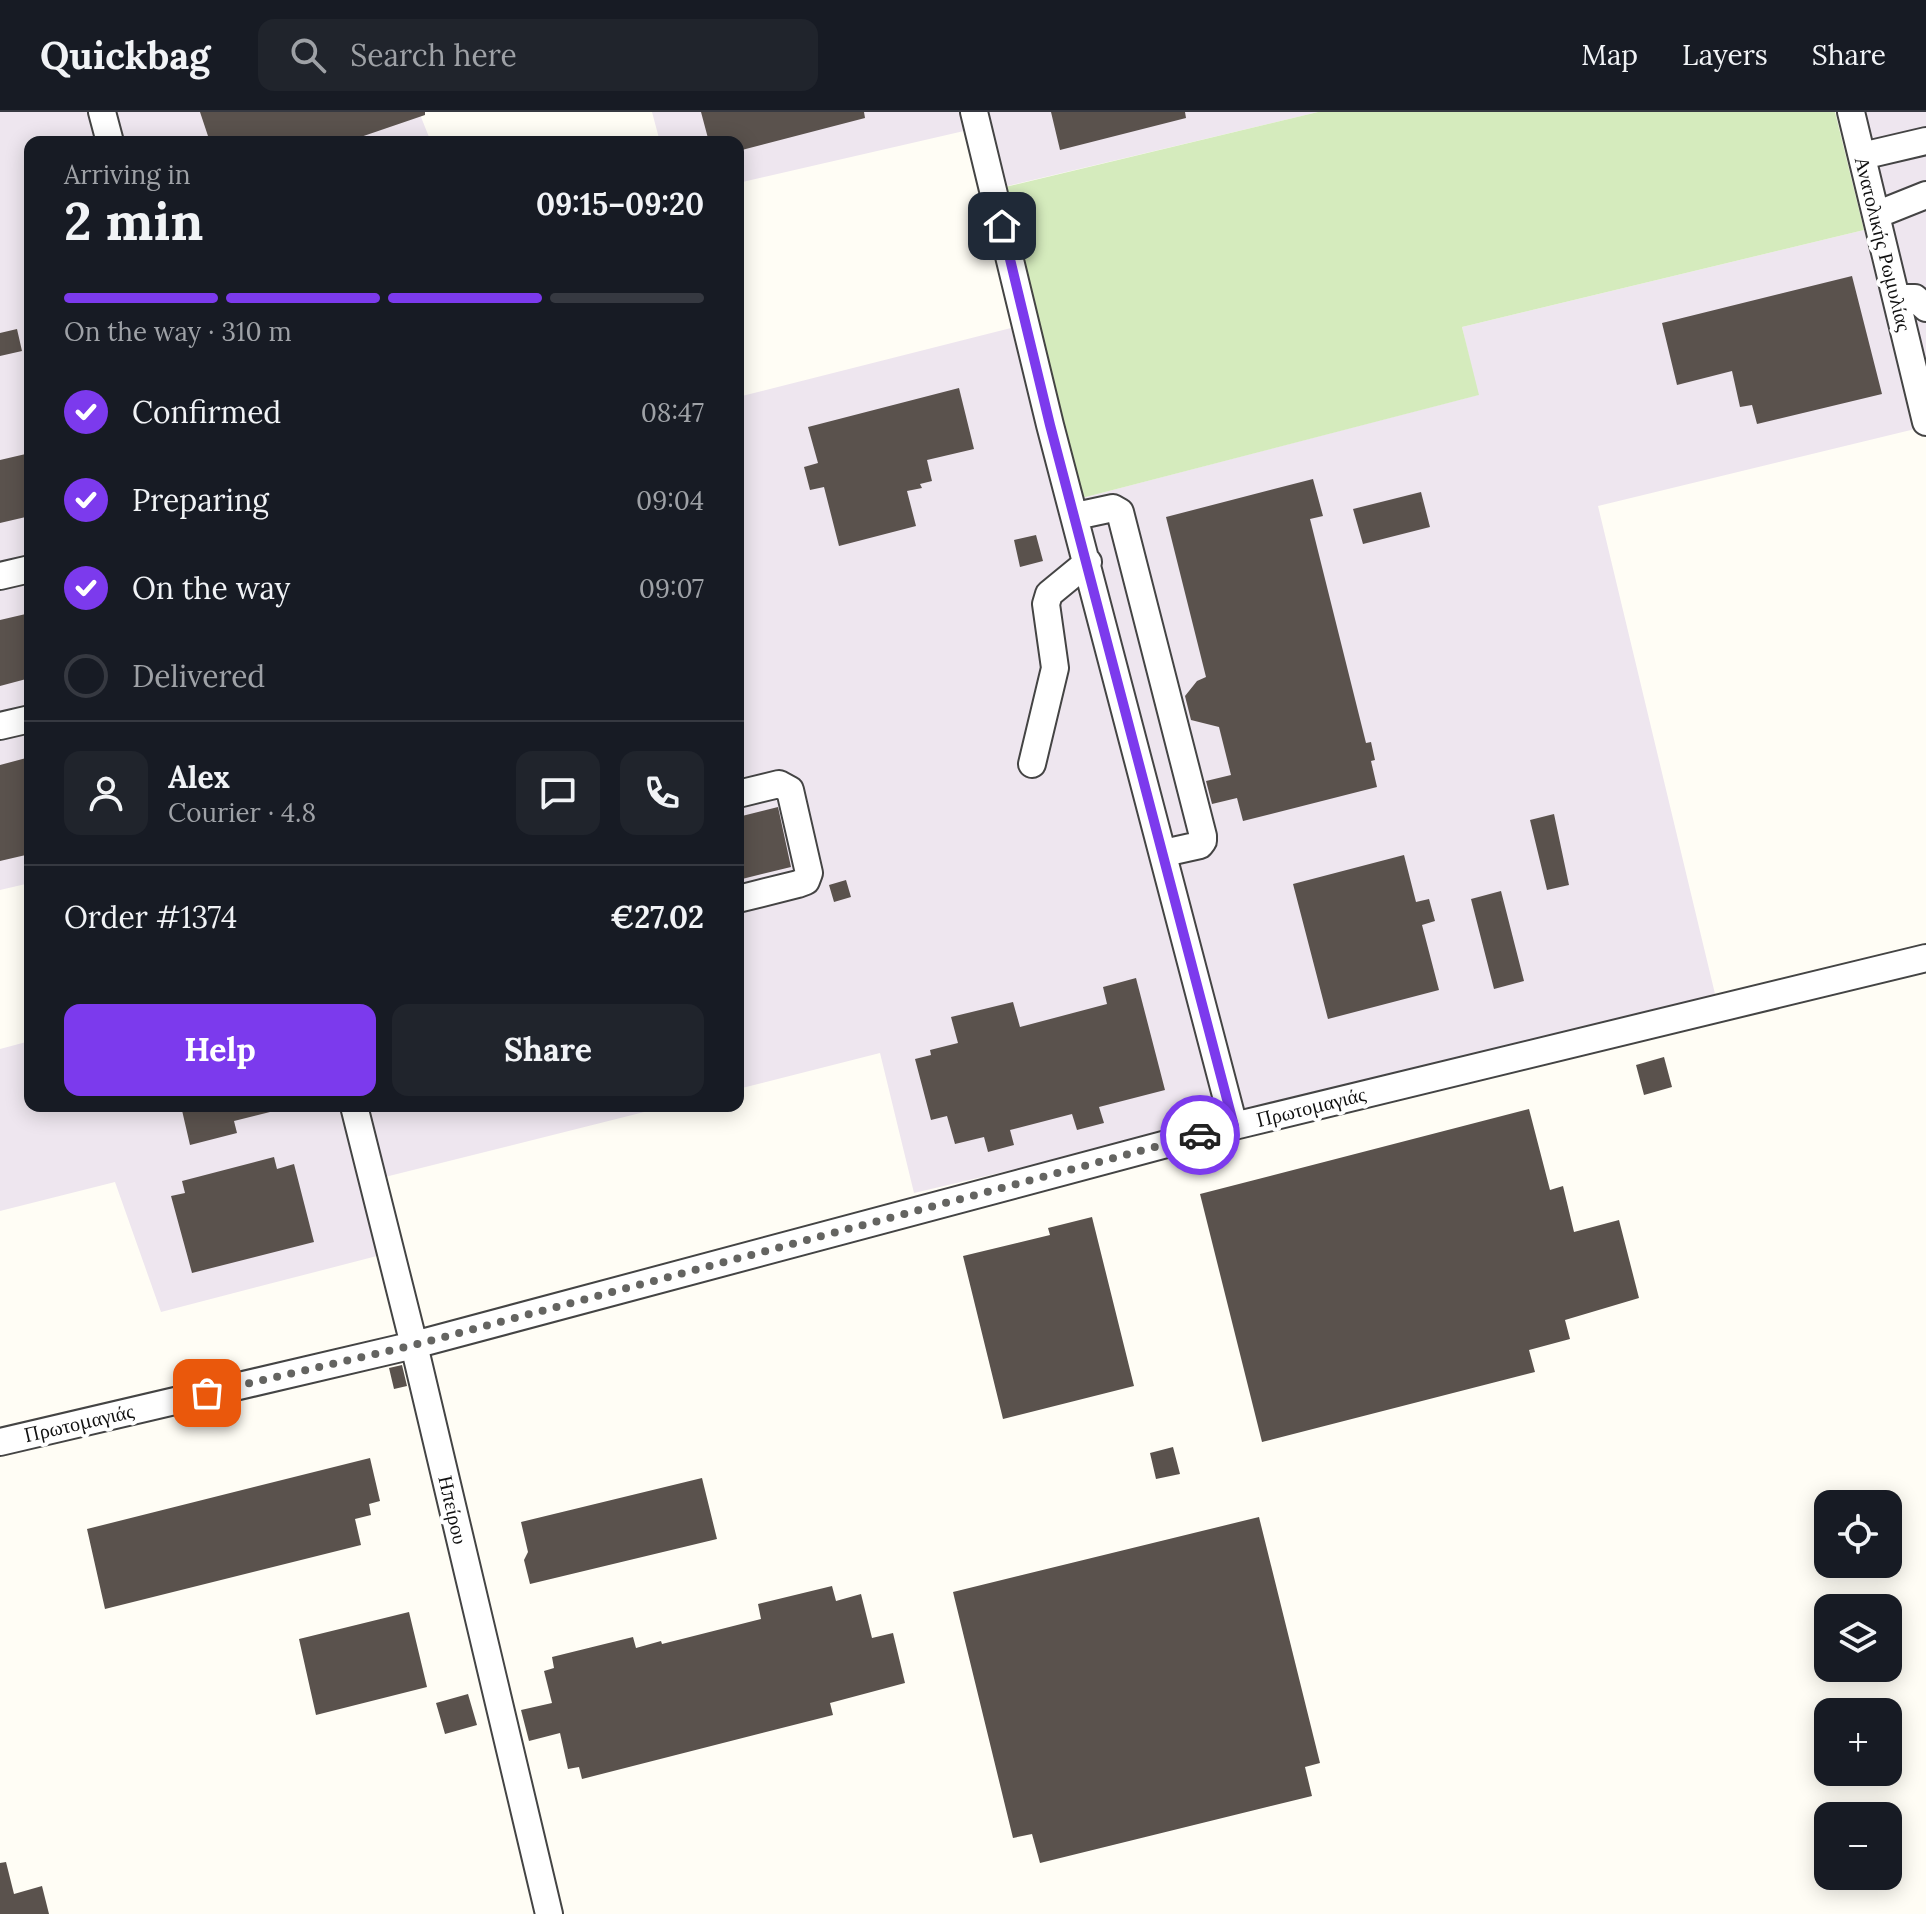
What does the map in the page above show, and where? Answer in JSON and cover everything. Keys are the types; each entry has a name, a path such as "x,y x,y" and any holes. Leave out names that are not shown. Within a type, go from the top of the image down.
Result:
{"street":[{"path":"102,112 108,136"},
{"path":"974,112 1047,410 1234,1126"},
{"name":"Ανατολικής Ρωμυλίας","path":"1851,112 1926,422"},
{"path":"1862,156 1926,141"},
{"path":"1876,215 1926,195"},
{"path":"1896,298 1915,298 1926,308"},
{"path":"1076,516 1113,508 1120,512 1203,836 1200,845 1164,853"},
{"path":"1032,764 1055,668 1046,604 1049,594 1088,562"},
{"path":"0,576 24,570"},
{"path":"0,726 24,720"},
{"path":"744,793 779,784 790,790 809,873 806,881 744,898"},
{"name":"Πρωτομαγιάς","path":"0,1442 414,1345 1234,1126 1926,958"},
{"name":"Ηπείρου","path":"356,1112 549,1914"}],"shaded area":[{"path":"0,112 419,112 429,136 24,136 24,884 0,890"},
{"path":"652,112 1318,112 982,192 964,131 744,182 744,136 658,136"},
{"path":"1856,112 1926,112 1926,394"},
{"path":"1864,230 1915,429 1598,506 1716,998 1250,1116 1237,1105 1078,499 1478,395 1462,327"},
{"path":"1011,328 1220,1121 914,1193 880,1053 744,1087 744,395"},
{"path":"24,1043 24,1112 644,1112 381,1178 400,1250 161,1312 115,1182 0,1211 0,1049"}],"green space":[{"path":"1318,112 1835,112 1864,230 1462,327 1479,395 1078,499 1001,188"}],"building":[{"path":"200,112 425,112 425,115 364,136 208,136"},
{"path":"701,112 864,112 865,118 744,149 744,136 707,136"},
{"path":"1051,112 1185,112 1186,118 1060,150"},
{"path":"1852,276 1882,394 1757,424 1752,405 1740,407 1732,371 1677,385 1662,323"},
{"path":"17,329 22,351 0,356 0,333"},
{"path":"959,388 974,449 927,460 932,481 920,484 922,488 907,491 916,526 839,546 824,487 810,490 804,467 818,463 808,427"},
{"path":"24,454 24,517 0,523 0,460"},
{"path":"1313,479 1323,516 1310,519 1366,743 1371,742 1375,760 1371,761 1377,787 1243,821 1237,798 1212,804 1206,781 1231,775 1219,727 1191,720 1185,696 1197,681 1206,677 1166,517"},
{"path":"1421,492 1430,527 1363,544 1353,509"},
{"path":"1036,535 1043,561 1020,567 1014,540"},
{"path":"24,614 24,680 0,686 0,620"},
{"path":"24,759 24,855 0,861 0,765"},
{"path":"778,807 791,867 744,879 744,816"},
{"path":"1554,814 1569,885 1547,890 1530,820"},
{"path":"1404,855 1416,902 1429,899 1435,921 1422,925 1439,990 1328,1019 1293,884"},
{"path":"846,880 851,897 834,902 829,885"},
{"path":"1501,891 1524,981 1494,989 1471,899"},
{"path":"1136,978 1165,1090 1099,1107 1104,1123 1077,1130 1072,1114 1010,1130 1014,1145 988,1152 984,1137 955,1144 947,1116 931,1120 915,1059 931,1055 930,1050 958,1043 951,1017 1013,1002 1020,1027 1107,1004 1103,987"},
{"path":"1664,1057 1672,1087 1644,1095 1636,1065"},
{"path":"1529,1109 1550,1190 1563,1186 1574,1232 1619,1220 1639,1298 1565,1320 1570,1339 1529,1350 1535,1372 1262,1442 1200,1194"},
{"path":"182,1112 270,1112 234,1121 237,1133 190,1145"},
{"path":"274,1157 277,1169 294,1164 314,1242 192,1273 171,1196 185,1193 182,1181"},
{"path":"1092,1217 1134,1386 1003,1419 963,1256 1050,1235 1048,1228"},
{"path":"402,1365 407,1386 394,1389 389,1368"},
{"path":"1173,1447 1180,1474 1156,1479 1150,1453"},
{"path":"370,1458 380,1501 369,1504 371,1515 355,1519 361,1545 105,1609 87,1529"},
{"path":"702,1478 717,1539 530,1584 524,1560 528,1552 521,1522"},
{"path":"1259,1517 1320,1763 1305,1767 1312,1796 1040,1863 1032,1834 1013,1838 953,1592"},
{"path":"832,1586 836,1601 861,1594 872,1638 893,1633 905,1683 830,1703 833,1715 582,1779 579,1767 568,1769 560,1733 529,1741 521,1710 552,1703 544,1671 554,1668 552,1657 633,1637 636,1648 661,1641 662,1644 761,1619 758,1604"},
{"path":"409,1612 427,1687 316,1715 299,1639"},
{"path":"468,1694 477,1725 445,1734 436,1703"},
{"path":"6,1862 14,1894 42,1886 49,1914 0,1914 0,1863"}],"way so far":[{"path":"207,1393 414,1345 1200,1135"}],"route":[{"path":"1002,226 1050,425 1234,1126 1200,1135"}]}
